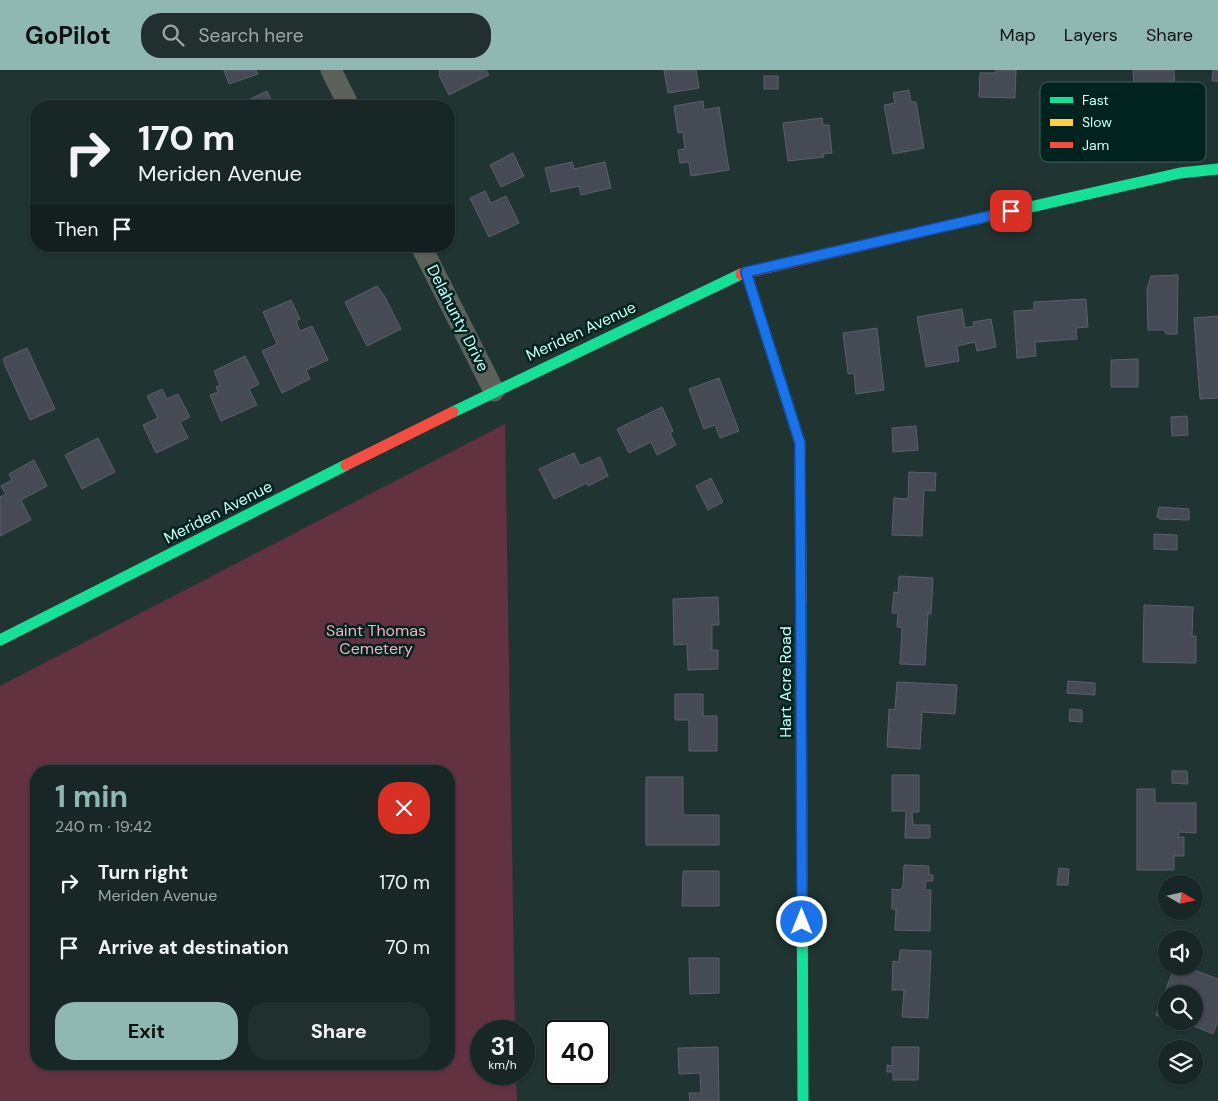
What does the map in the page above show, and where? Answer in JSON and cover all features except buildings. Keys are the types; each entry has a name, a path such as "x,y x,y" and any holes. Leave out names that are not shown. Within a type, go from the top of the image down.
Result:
{"main road":[{"name":"Meriden Avenue","path":"0,640 494,391 746,272 1180,173 1218,169"},
{"name":"Hart Acre Road","path":"746,272 800,443 803,1101"}],"street":[{"path":"331,70 346,100"},
{"name":"Delahunty Drive","path":"424,252 494,391"}],"green space":[{"name":"Saint Thomas Cemetery","path":"505,424 515,1020 470,1020 470,1085 516,1085 517,1101 0,1101 0,686"}],"traffic: fast":[{"path":"951,225 1180,173 1218,169"},
{"path":"453,412 741,274"},
{"path":"0,640 346,465"},
{"path":"801,601 803,1101"}],"traffic: slow":[{"path":"746,272 800,443 801,601"}],"traffic: jam":[{"path":"741,274 951,225"},
{"path":"346,465 453,412"}],"route":[{"path":"802,922 800,443 746,272 1011,211"}]}
